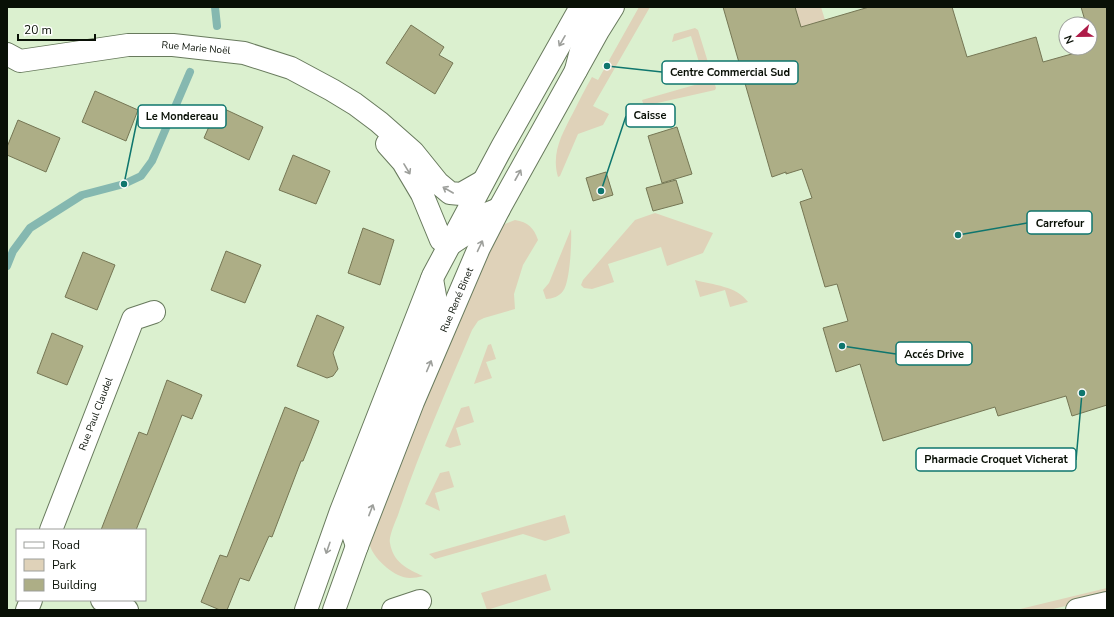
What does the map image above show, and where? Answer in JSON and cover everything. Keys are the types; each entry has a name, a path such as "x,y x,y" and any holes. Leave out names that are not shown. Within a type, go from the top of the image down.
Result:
{"street":[{"path":"306,610 340,511 432,279 448,245 482,182 581,7"},
{"path":"576,70 586,31 600,7"},
{"name":"Rue René Binet","path":"334,610 357,546 413,402 479,248 576,70 613,7"},
{"path":"546,153 625,7"},
{"name":"Rue Marie Noël","path":"11,62 128,45 173,45 244,53 291,68 332,90 373,118 402,143 412,152 438,183 450,193 461,194 482,182"},
{"name":"Rue Marie Noël","path":"332,90 383,139 403,162 422,194 441,240 448,245"},
{"path":"448,245 470,231 479,217 499,209"},
{"path":"357,546 351,528 351,522 435,307 432,279"},
{"name":"Rue Paul Claudel","path":"51,529 133,319 154,312"},
{"path":"104,601 127,610"},
{"path":"393,610 420,602"},
{"path":"1078,610 1107,603"}],"green space":[{"path":"639,7 650,7 593,106 609,114 603,125 578,134 560,176 558,177 556,168 557,152 565,128 592,77 598,80"},
{"path":"795,7 821,7 825,20 801,27"},
{"path":"695,28 698,30 716,88 715,90 644,106 642,100 705,82 691,36 672,42 674,34"},
{"path":"655,213 713,233 703,253 667,266 661,247 608,264 614,282 592,289 584,288 581,285 583,280 635,220"},
{"path":"515,220 524,222 530,226 535,232 538,240 523,265 514,294 515,309 478,321 472,330 425,441 390,536 392,550 398,560 412,571 423,576 412,578 404,577 392,572 376,557 370,546 372,527 497,227"},
{"path":"571,229 570,261 565,286 562,293 558,296 546,299 543,290 549,283"},
{"path":"695,280 731,289 748,302 730,307 725,290 700,297"},
{"path":"491,344 496,359 486,362 492,378 474,384 488,345"},
{"path":"469,406 474,422 456,428 461,445 450,448 445,446 461,408"},
{"path":"449,471 454,487 435,493 440,511 425,504 440,473"},
{"path":"565,515 570,533 545,541 523,534 435,559 429,554"},
{"path":"546,574 551,590 487,610 481,593"},
{"path":"1107,588 1107,596 1049,610 1016,610"}],"building":[{"path":"723,7 795,7 801,27 869,7 952,7 967,57 1036,37 1043,62 1064,56 1098,56 1098,16 1084,16 1081,7 1107,7 1107,405 1072,416 1066,396 998,416 995,407 883,441 860,364 836,372 823,328 848,321 837,284 825,287 800,202 812,198 802,169 786,174 786,172 772,177"},
{"path":"411,25 444,47 439,55 453,63 435,94 386,63"},
{"path":"95,91 138,110 126,141 82,122"},
{"path":"218,106 263,127 249,160 204,138"},
{"path":"18,120 60,138 46,172 7,155 7,147"},
{"path":"677,127 692,174 662,183 648,136"},
{"path":"293,155 330,171 316,204 279,190"},
{"path":"606,172 613,195 593,201 586,178"},
{"path":"676,180 683,203 653,211 646,188"},
{"path":"363,228 394,240 380,285 348,273"},
{"path":"226,251 261,265 245,303 211,290"},
{"path":"83,252 115,265 97,310 65,297"},
{"path":"317,315 344,327 333,353 338,369 333,376 327,378 297,366"},
{"path":"52,333 83,346 67,385 37,373"},
{"path":"167,380 202,395 192,419 182,415 136,529 101,529 139,432 147,435"},
{"path":"285,407 319,421 303,461 301,461 272,537 269,536 249,581 240,578 227,610 220,610 201,602 220,555 227,557"}],"waterway":[{"path":"215,7 217,26"},
{"path":"7,266 13,251 30,228 82,195 124,184 141,176 152,161 190,72"}],"place":[{"name":"Centre Commercial Sud","path":"607,66"},
{"name":"Le Mondereau","path":"124,184"},
{"name":"Caisse","path":"601,191"},
{"name":"Carrefour","path":"958,235"},
{"name":"Accés Drive","path":"842,346"},
{"name":"Pharmacie Croquet Vicherat","path":"1082,393"}]}
